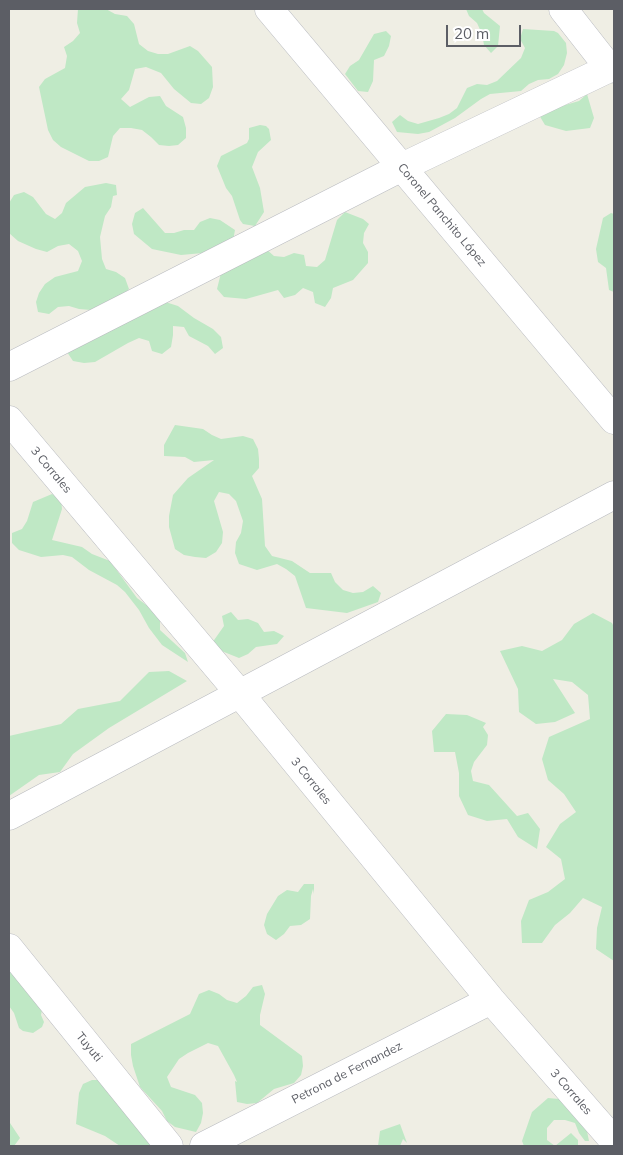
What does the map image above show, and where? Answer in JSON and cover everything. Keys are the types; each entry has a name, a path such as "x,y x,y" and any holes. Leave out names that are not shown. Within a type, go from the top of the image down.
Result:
{"street":[{"name":"Coronel Panchito López","path":"269,9 614,420"},
{"path":"9,367 402,167 612,67 563,9"},
{"name":"3 Corrales","path":"9,420 240,694 491,1000 614,1141"},
{"path":"9,816 614,495"},
{"name":"Tuyuti","path":"9,948 169,1146"},
{"name":"Petrona de Fernandez","path":"204,1146 491,1000"}],"green space":[{"path":"78,9 106,9 115,14 127,16 134,24 139,44 148,51 168,54 190,46 198,51 212,67 213,87 209,98 201,104 191,103 174,89 161,73 146,67 135,69 129,90 121,99 130,107 149,97 160,96 166,106 183,117 186,138 178,145 159,145 142,130 120,128 113,136 108,157 99,161 89,161 61,147 53,140 48,130 39,87 45,79 65,68 67,56 64,47 80,33 77,23"},
{"path":"466,9 482,9 484,13 500,26 498,46 491,53 484,45 477,23 469,16"},
{"path":"523,29 554,31 566,43 567,53 564,65 558,74 549,79 538,80 529,84 521,91 490,94 455,118 429,132 418,134 397,132 392,122 400,115 408,121 418,124 439,118 457,108 467,88 477,84 487,85 497,81 521,58 525,48 520,39"},
{"path":"386,31 391,36 389,46 384,56 374,60 373,81 368,92 358,91 345,74 350,66 359,60 374,34"},
{"path":"587,94 594,118 590,128 566,131 545,125 539,115 548,110 579,101"},
{"path":"260,125 266,126 269,129 271,140 258,152 252,167 260,188 264,212 255,226 243,224 240,220 232,196 226,188 217,166 221,156 247,143 249,128"},
{"path":"106,183 116,185 117,195 113,196 111,207 105,216 100,237 102,259 106,269 116,272 125,278 129,289 122,296 91,310 69,306 58,307 49,314 38,312 36,302 45,284 55,277 78,271 82,261 78,251 69,244 58,246 47,252 18,241 9,233 9,203 14,195 24,192 33,197 46,214 55,219 62,213 66,203 85,187"},
{"path":"143,208 165,233 194,230 200,222 210,218 220,220 235,230 233,241 214,252 181,255 152,249 134,234 132,224 135,213"},
{"path":"345,212 363,219 369,224 364,233 363,243 368,252 368,263 353,280 333,288 331,298 325,307 315,303 313,292 303,288 295,295 284,298 278,290 246,299 224,297 217,289 222,269 266,249 274,256 284,257 294,253 304,255 306,266 317,267 325,260 337,220"},
{"path":"611,213 614,214 614,292 609,290 606,268 598,262 596,249 603,218"},
{"path":"159,300 178,306 213,329 221,337 223,348 215,354 208,346 189,336 184,327 173,326 171,347 162,354 152,351 149,341 139,338 95,362 73,361 67,352"},
{"path":"175,425 203,429 221,439 243,436 253,439 258,449 259,468 252,476 262,499 265,546 272,556 292,561 310,573 331,573 335,582 343,590 353,593 363,592 373,586 381,593 378,602 347,613 306,608 295,576 286,569 277,564 257,570 239,564 235,553 236,542 241,533 243,521 236,501 229,494 219,492 214,501 223,532 222,543 216,552 206,558 184,555 175,549 169,527 173,495 188,478 214,460 194,462 185,457 164,456 164,445"},
{"path":"52,494 61,499 62,509 52,540 82,547 92,554 110,561 137,598 153,610 160,619 160,630 185,653 188,662 162,645 149,628 139,610 117,585 89,570 72,557 63,555 41,557 19,550 12,543 12,533 22,529 27,521 33,502"},
{"path":"231,612 238,620 248,619 258,623 264,632 274,631 284,636 277,644 256,647 248,654 239,658 219,650 212,643 224,626 222,616"},
{"path":"593,613 612,623 614,627 614,961 596,949 597,928 602,907 583,898 570,913 555,925 542,943 522,943 521,921 529,900 548,892 565,879 561,859 546,847 560,824 576,812 564,794 548,780 542,759 549,737 590,719 588,695 572,682 553,679 575,713 555,722 536,724 519,712 518,689 500,651 522,646 542,651 562,640 574,624"},
{"path":"169,671 187,681 109,728 73,754 60,772 39,775 9,796 9,736 61,724 78,709 120,701 149,672"},
{"path":"446,714 467,715 486,723 483,727 488,735 487,745 474,762 471,771 473,781 489,785 517,816 528,813 540,829 537,849 518,837 507,819 487,821 468,815 459,796 459,773 455,752 434,752 432,731"},
{"path":"304,884 314,884 314,894 313,889 311,896 310,919 301,925 290,926 276,940 267,934 264,925 267,914 278,896 287,890 298,892"},
{"path":"9,968 42,1010 41,1015 44,1022 42,1027 33,1033 19,1028 14,1013 9,1006"},
{"path":"262,985 265,994 260,1015 260,1025 302,1056 303,1066 301,1075 294,1083 274,1089 257,1103 237,1102 235,1081 237,1082 234,1075 218,1046 208,1043 179,1059 167,1077 171,1087 195,1095 202,1103 201,1123 196,1132 175,1127 167,1121 162,1111 140,1087 133,1066 131,1044 190,1014 199,994 209,990 237,1003 253,987"},
{"path":"92,1080 103,1080 154,1146 120,1146 105,1136 76,1124 79,1093 83,1084"},
{"path":"548,1098 559,1099 587,1131 589,1141 585,1141 575,1123 565,1120 554,1120 547,1128 547,1140 555,1146 524,1146 522,1141 532,1112"},
{"path":"9,1118 10,1123 20,1138 14,1146 9,1146"},
{"path":"400,1124 407,1143 403,1139 400,1146 378,1146 380,1131"},
{"path":"571,1133 578,1140 578,1146 555,1146"}]}
